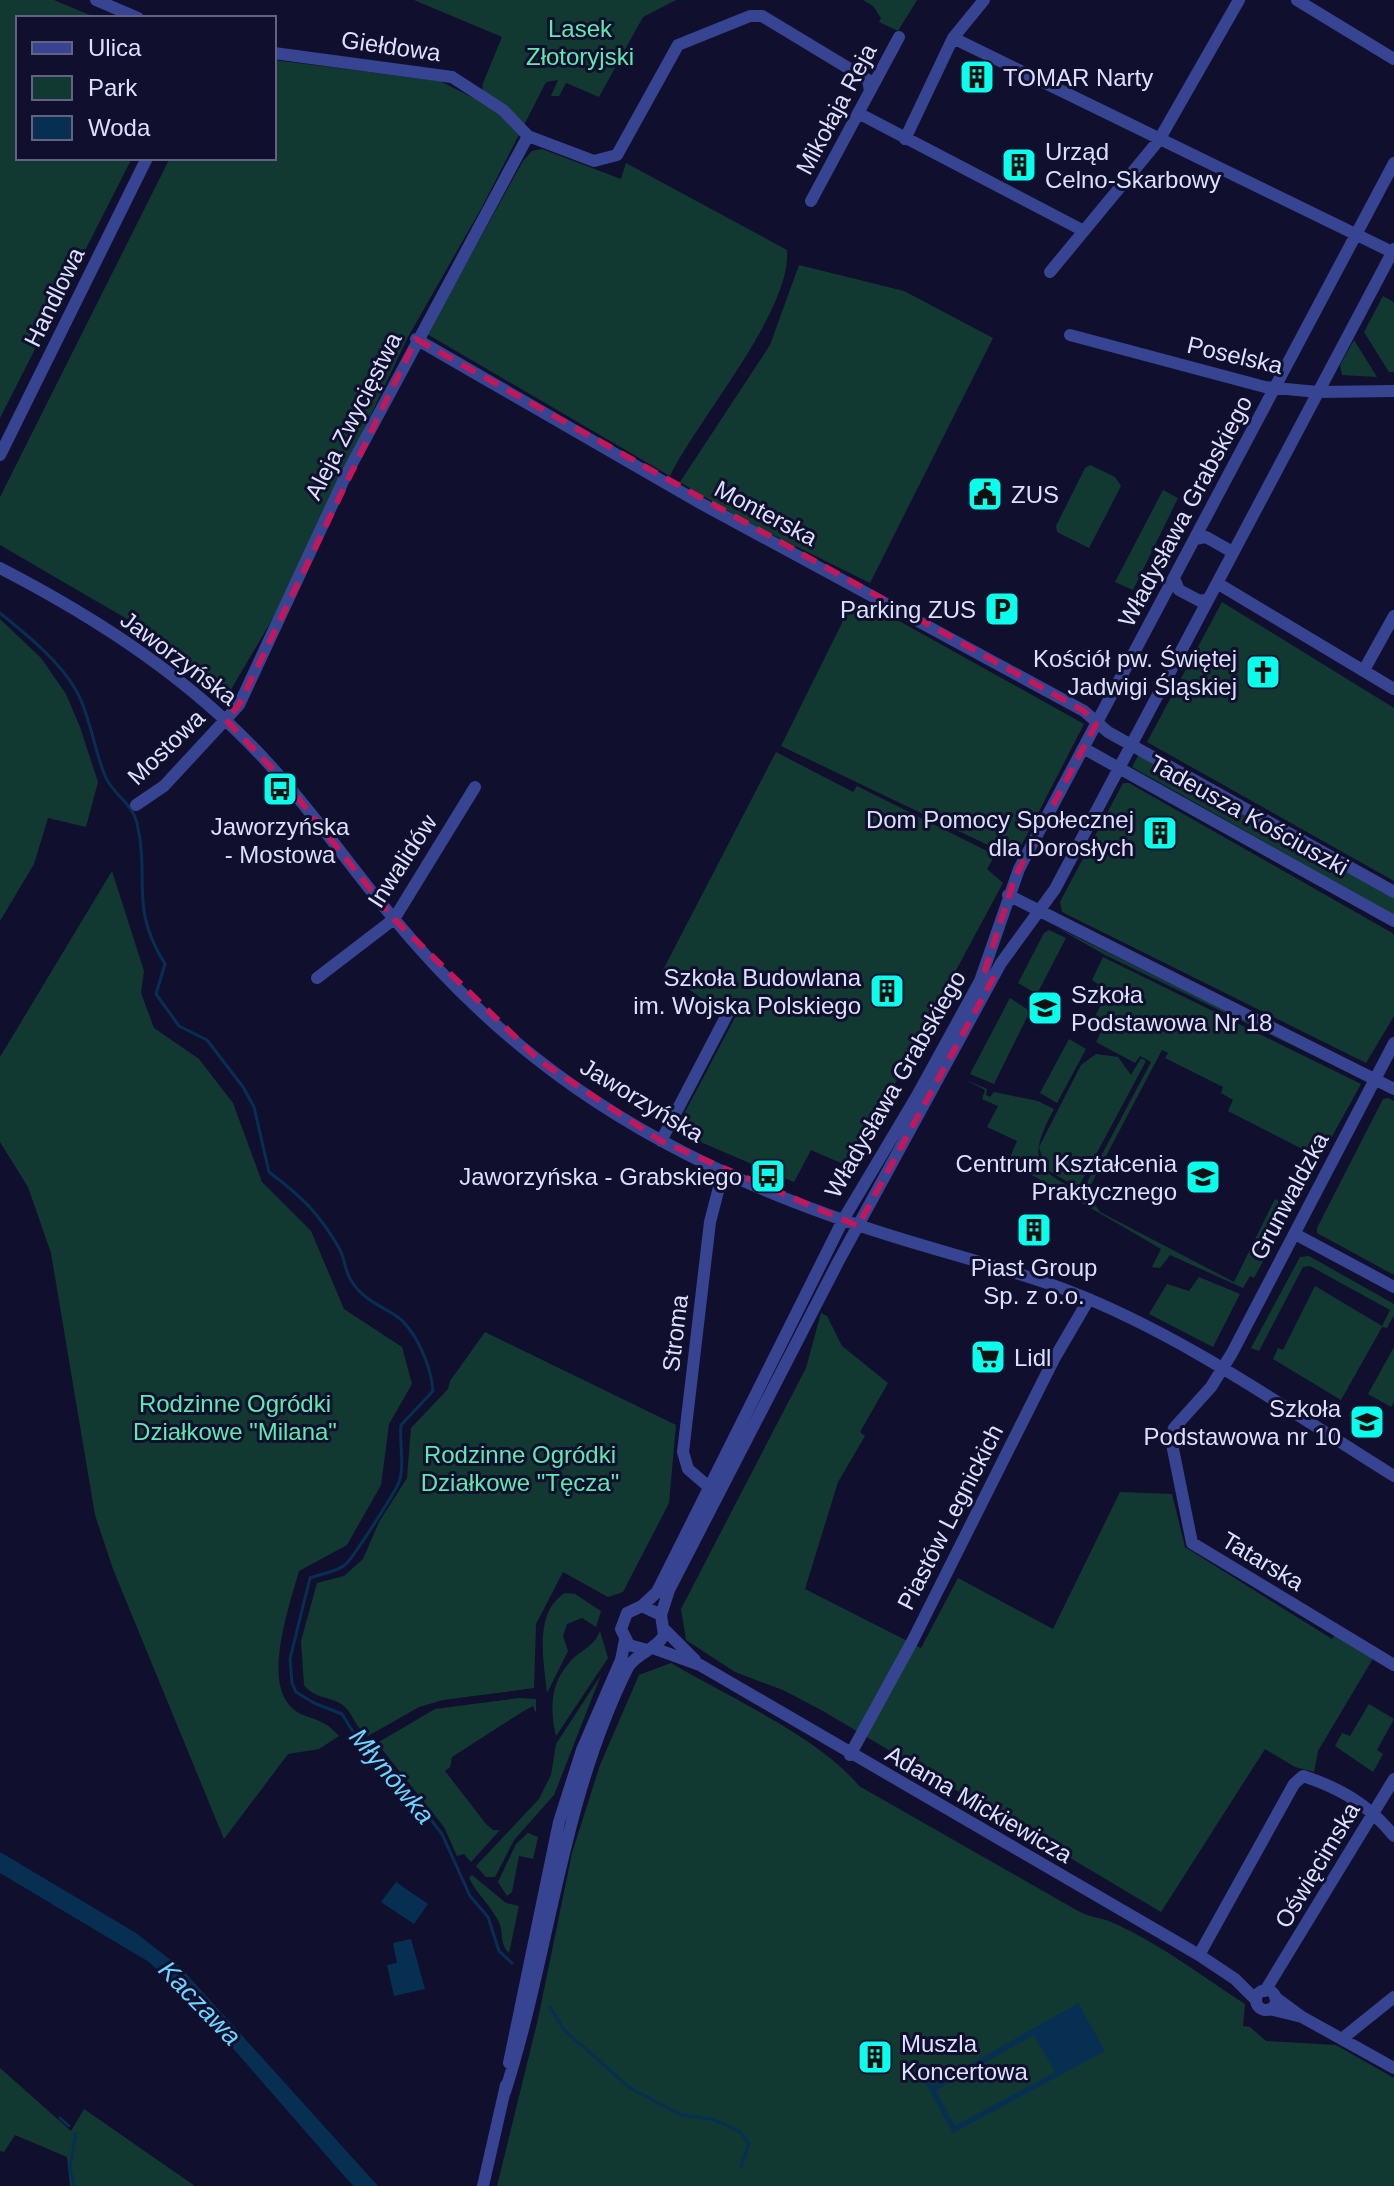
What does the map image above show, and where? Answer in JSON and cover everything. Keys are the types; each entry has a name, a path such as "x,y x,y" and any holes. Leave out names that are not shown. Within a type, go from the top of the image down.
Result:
{"street":[{"path":"96,0 133,16"},
{"path":"905,139 953,38 984,0"},
{"path":"1050,272 1159,140 1239,0"},
{"path":"1297,0 1394,59"},
{"path":"528,136 594,161 617,155 678,45 750,16 762,16 868,80 870,91"},
{"name":"Mikołaja Reja","path":"811,201 899,37"},
{"path":"953,38 1393,251"},
{"name":"Giełdowa","path":"276,53 452,77 503,110 528,136"},
{"path":"858,113 1082,230"},
{"name":"Aleja Zwycięstwa","path":"226,720 239,705 346,475 416,339 528,136"},
{"name":"Handlowa","path":"0,455 146,160"},
{"name":"Władysława Grabskiego","path":"661,1615 669,1590 990,973 1008,895 1394,163"},
{"name":"Władysława Grabskiego","path":"642,1606 657,1592 843,1220 990,973 1040,912 1393,251"},
{"name":"Poselska","path":"1070,335 1275,388 1318,392 1394,391"},
{"name":"Monterska","path":"416,339 702,504 1084,711 1096,724"},
{"path":"1195,539 1206,537 1229,550 1231,557"},
{"name":"Jaworzyńska","path":"0,568 78,611 141,652 226,720 286,783 394,919 506,1034 575,1087 661,1141 723,1172 858,1226 1089,1299 1222,1369 1394,1476"},
{"path":"1174,578 1179,590 1200,601 1208,599"},
{"path":"1217,583 1394,689"},
{"path":"1364,670 1394,616"},
{"name":"Mostowa","path":"136,805 164,786 226,720"},
{"name":"Tadeusza Kościuszki","path":"1096,724 1394,892"},
{"name":"Tadeusza Kościuszki","path":"1083,748 1394,921"},
{"name":"Inwalidów","path":"317,978 394,919 475,787"},
{"path":"1334,887 1346,865"},
{"path":"1008,895 1394,1089"},
{"path":"661,1141 730,1009"},
{"name":"Grunwaldzka","path":"1222,1369 1394,1043"},
{"name":"Stroma","path":"710,1488 688,1469 683,1452 710,1222 723,1172"},
{"path":"1295,1234 1394,1287"},
{"name":"Piastów Legnickich","path":"850,1755 913,1640 1054,1359 1089,1299"},
{"name":"Tatarska","path":"1222,1369 1201,1399 1174,1428 1171,1439 1192,1543 1394,1665"},
{"path":"483,2186 505,2092 521,2042 542,1915 595,1744 628,1667 662,1640 665,1630 661,1615 642,1606 624,1617 621,1629 625,1640 621,1660 594,1718 569,1786 546,1900"},
{"name":"Adama Mickiewicza","path":"665,1630 700,1665"},
{"path":"625,1640 635,1648 650,1649"},
{"name":"Adama Mickiewicza","path":"650,1649 700,1665 1267,1997"},
{"path":"1199,1955 1294,1784 1303,1776 1332,1785 1375,1812 1394,1836"},
{"name":"Oświęcimska","path":"1267,1997 1278,1973 1394,1779"},
{"path":"1267,1997 1394,2068"},
{"path":"1343,2038 1394,1997"}],"highlighted area":[{"path":"416,339 1084,711 1096,724 1015,877 985,970 995,975 858,1226 661,1141 540,1061 394,919 286,783 226,720 239,705"}],"green space":[{"path":"0,0 54,0 92,16 16,16 16,160 131,160 0,418"},
{"name":"Lasek Złotoryjski","path":"414,0 676,0 643,17 599,97 566,83 559,96 551,96 558,80 546,82 482,207 408,337 276,613 226,698 200,677 170,644 0,545 0,497 169,160 276,160 276,60 440,81 481,102 483,83 502,37"},
{"path":"863,0 917,0 898,31 879,22 881,18 873,6"},
{"path":"542,149 621,179 626,163 787,250 785,275 760,333 670,476 427,334 523,161 532,151"},
{"path":"799,265 904,291 993,338 870,583 743,520 680,482 770,345"},
{"path":"1383,296 1394,302 1394,372 1389,372 1364,332"},
{"path":"1354,340 1377,377 1342,375 1340,365"},
{"path":"1090,465 1115,477 1121,486 1089,548 1057,532 1056,526 1085,468"},
{"path":"1163,490 1178,498 1133,590 1115,582"},
{"path":"865,602 1084,724 1015,858 781,746 842,623 843,611"},
{"path":"1222,602 1394,708 1394,881 1147,742"},
{"path":"0,619 41,658 66,694 98,782 86,827 48,818 34,864 0,921"},
{"path":"776,752 853,792 857,786 995,855 987,869 1003,883 850,1167 811,1150 794,1182 675,1131 741,1006 726,998 717,1010 663,970"},
{"path":"1139,754 1394,896 1394,915 1132,767"},
{"path":"1123,783 1129,783 1394,934 1394,1016 1366,1063 1062,912 1060,902"},
{"name":"Rodzinne Ogródki Działkowe \"Milana\"","path":"112,871 144,971 141,993 154,1028 199,1059 233,1103 262,1182 311,1231 344,1309 402,1347 412,1384 389,1424 381,1485 347,1545 299,1571 285,1622 279,1661 283,1696 297,1712 326,1724 339,1736 319,1749 288,1754 224,1839 113,1569 95,1515 51,1253 28,1187 0,1142 0,1057"},
{"path":"1054,926 1352,1072 1358,1077 1107,956"},
{"path":"1049,930 1066,938 1037,994 1018,983 1044,933"},
{"path":"1103,957 1361,1084 1320,1158 1228,1111 1233,1100 1221,1093 1223,1087 1165,1058 1168,1053 1162,1050 1087,1192 1100,1212 1234,1282 1275,1199 1292,1208 1254,1278 1250,1276 1243,1288 1170,1255 1160,1268 1152,1267 1161,1249 1008,1162 1017,1141 987,1127 998,1106 982,1099 985,1090 966,1080 987,1089 986,1095 990,1097 994,1092 1038,1101 1054,1109 1041,1139 1038,1150 1040,1160 1053,1176 1082,1192 1151,1062 1140,1056 1135,1063 1096,1042 1105,1024 1094,1018 1102,1003 1091,997 1098,984 1092,980"},
{"path":"1010,998 1030,1011 994,1084 970,1074"},
{"path":"1069,1039 1086,1049 1057,1103 1040,1093"},
{"path":"1096,1054 1118,1057 1131,1075 1141,1058 1146,1061 1078,1188 1046,1169 1039,1147 1081,1065"},
{"path":"1383,1099 1394,1101 1394,1275 1317,1233"},
{"path":"1309,1256 1394,1304 1394,1315 1387,1328 1382,1327 1341,1400 1273,1359 1278,1348 1283,1350 1315,1286 1382,1326 1390,1310 1310,1266 1303,1267 1259,1351 1251,1348 1300,1257"},
{"path":"1199,1277 1240,1294 1213,1347 1149,1314 1167,1284 1189,1291"},
{"path":"821,1313 827,1316 842,1346 888,1383 860,1432 865,1436 838,1482 805,1589 921,1648 958,1578 1053,1629 1120,1492 1172,1494 1185,1547 1332,1639 1337,1632 1375,1655 1318,1751 1314,1772 1295,1767 1265,1749 1161,1912 823,1711 783,1690 735,1672 686,1640 681,1609 806,1368"},
{"name":"Rodzinne Ogródki Działkowe \"Tęcza\"","path":"485,1332 676,1425 669,1503 623,1592 608,1597 563,1572 536,1624 534,1688 443,1700 419,1707 368,1736 344,1706 313,1693 304,1685 301,1641 317,1583 344,1576 363,1559 379,1522 407,1478 411,1428 448,1389 450,1381"},
{"path":"1394,1347 1394,1402 1391,1407 1368,1394"},
{"path":"565,1593 575,1594 601,1611 596,1627 582,1618 567,1624 563,1636 568,1651 547,1693 544,1625 555,1602"},
{"path":"600,1631 608,1658 556,1736 552,1707 558,1680 569,1663 594,1642"},
{"path":"671,1663 822,1751 859,1786 1078,1911 1135,1933 1167,1952 1245,2004 1243,2026 1250,2027 1266,2041 1336,2045 1394,2078 1394,2186 497,2186 538,2019 572,1853 600,1765 639,1675"},
{"path":"601,1675 554,1795 514,1840 495,1877 486,1877 476,1866 539,1799 551,1775 556,1744"},
{"path":"519,1698 536,1699 536,1713 533,1706 522,1712 452,1757 450,1767 445,1771 486,1824 493,1830 500,1830 471,1862 464,1854 457,1856 444,1827 377,1743 435,1709"},
{"path":"1369,1704 1394,1719 1377,1750 1383,1754 1373,1772 1335,1746 1342,1733 1350,1736"},
{"path":"528,1833 538,1837 533,1859 519,1856 512,1892 507,1896 498,1882 516,1844"},
{"path":"472,1875 506,1903 519,1906 509,1953 499,1922 472,1884 469,1878"},
{"path":"0,2068 71,2131 84,2109 195,2186 70,2186 67,2157 15,2135 4,2152 0,2151"}],"water":[{"name":"Kaczawa","path":"0,1852 136,1933 181,1968 378,2186 353,2186 196,2006 149,1962 0,1873"},
{"path":"396,1882 428,1904 414,1924 381,1902"},
{"path":"411,1939 425,1989 394,1996 387,1965 397,1963 393,1943"},
{"path":"1078,2003 1105,2051 953,2133 925,2082 928,2080 932,2086","holes":["1034,2035 1055,2072 955,2126 936,2090"]}],"waterway":[{"name":"Młynówka","path":"0,613 42,649 70,681 86,713 106,778 135,816 147,926 165,964 156,994 179,1026 207,1040 243,1087 254,1107 269,1172 300,1197 316,1215 339,1248 356,1288 403,1321 426,1360 433,1391 401,1425 402,1468 396,1488 345,1565 310,1578 290,1659 292,1683 296,1692 342,1714 360,1743 386,1762 442,1834 470,1896 488,1917 499,1951 512,1963"},
{"name":"Młynówka","path":"550,2007 564,2030 630,2088 681,2115 712,2119 739,2131 749,2143 741,2167"},
{"path":"60,2118 69,2126"},
{"path":"74,2186 70,2167 76,2133"}],"place":[{"name":"TOMAR Narty","path":"977,77"},
{"name":"Urząd Celno-Skarbowy","path":"1019,165"},
{"name":"ZUS","path":"985,494"},
{"name":"Parking ZUS","path":"1002,609"},
{"name":"Kościół pw. Świętej Jadwigi Śląskiej","path":"1263,672"},
{"name":"Jaworzyńska - Mostowa","path":"280,789"},
{"name":"Dom Pomocy Społecznej dla Dorosłych","path":"1160,833"},
{"name":"Szkoła Budowlana im. Wojska Polskiego","path":"887,991"},
{"name":"Szkoła Podstawowa Nr 18","path":"1045,1008"},
{"name":"Jaworzyńska - Grabskiego","path":"768,1176"},
{"name":"Centrum Kształcenia Praktycznego","path":"1203,1177"},
{"name":"Piast Group Sp. z o.o.","path":"1034,1230"},
{"name":"Lidl","path":"988,1357"},
{"name":"Szkoła Podstawowa nr 10","path":"1367,1422"},
{"name":"Muszla Koncertowa","path":"875,2057"}]}
